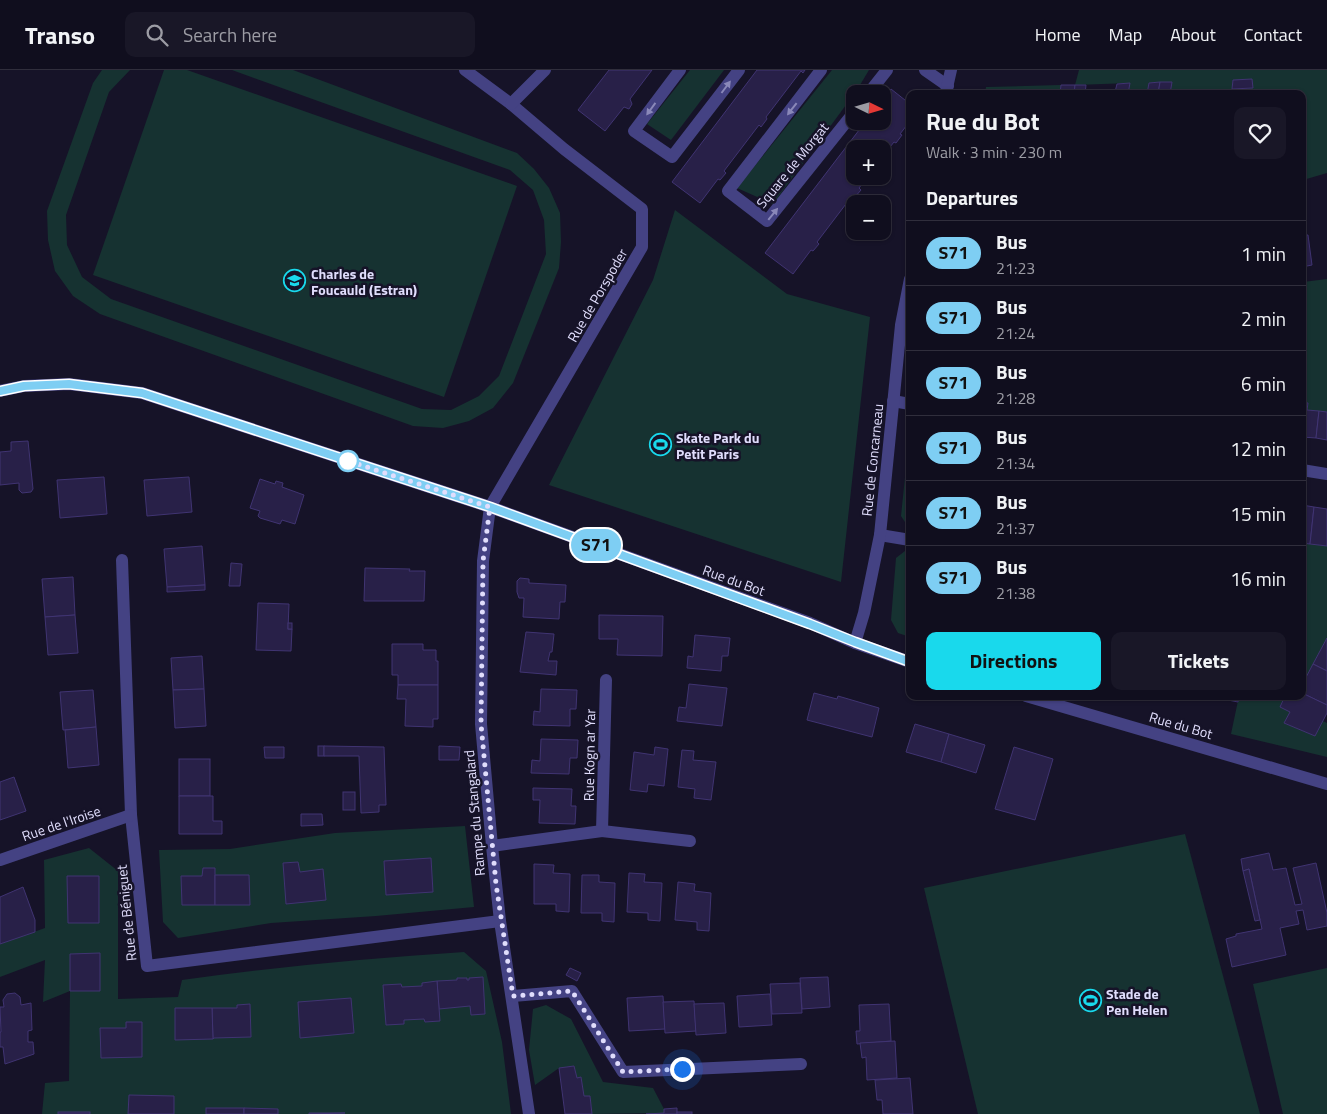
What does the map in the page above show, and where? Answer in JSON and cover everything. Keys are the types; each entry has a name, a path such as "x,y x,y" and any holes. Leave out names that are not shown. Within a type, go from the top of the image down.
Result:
{"street":[{"name":"Rue de Porspoder","path":"464,70 511,104 564,149 642,209 642,248 490,507"},
{"path":"511,104 545,70"},
{"path":"680,70 634,131 672,157 739,70"},
{"name":"Square de Morgat","path":"822,70 728,191 767,221 846,121"},
{"path":"875,85 887,70"},
{"path":"925,70 947,90"},
{"path":"947,90 951,70"},
{"name":"Rue de Concarneau","path":"855,642 864,613 880,535 901,325 906,299"},
{"name":"Rue du Bot","path":"0,392 24,386 69,384 142,393 490,507 801,620 906,661"},
{"path":"893,401 906,403"},
{"path":"1306,471 1327,474"},
{"name":"Rampe du Stangalard","path":"490,507 483,561 481,724 500,921 513,996 529,1114"},
{"path":"880,535 906,539"},
{"name":"Rue de Béniguet","path":"122,560 131,815 147,966 500,921"},
{"name":"Rue Kogn ar Yar","path":"602,831 606,680"},
{"name":"Rue du Bot","path":"1040,700 1327,784"},
{"name":"Rue de l'Iroise","path":"0,860 131,815"},
{"path":"492,846 602,831 690,841"},
{"path":"513,996 572,991 623,1072 801,1064"}],"green space":[{"path":"102,70 130,70 109,92 66,215 67,245 82,277 111,299 422,409 451,410 479,396 499,376 546,254 544,220 533,190 510,170 232,70 293,70 517,153 534,169 549,188 560,213 561,242 559,268 513,383 493,408 469,421 443,428 413,426 100,314 73,296 55,271 48,240 47,211 93,83"},
{"path":"164,70 187,70 517,186 444,397 93,275"},
{"path":"690,70 724,70 671,140 647,124"},
{"path":"832,70 869,70 860,85 846,85 846,105 773,204 737,188"},
{"path":"1079,70 1327,70 1327,173 1306,179 1306,90 1170,90 1171,82 1149,83 1148,90 1129,90 1130,83 1075,85","holes":["1233,80 1252,80 1252,88 1232,89"]},
{"path":"1061,85 1060,90 986,90 986,87"},
{"path":"675,210 787,294 870,317 841,582 549,485 653,280"},
{"path":"1327,279 1327,412 1307,410 1306,282"},
{"path":"906,468 906,524 901,516"},
{"path":"1306,543 1327,546 1327,638 1306,679"},
{"path":"906,551 906,636 898,633 891,620 896,558"},
{"path":"1238,700 1283,700 1280,707 1290,712 1284,723 1315,736 1323,721 1327,723 1327,757 1231,734"},
{"path":"465,826 474,907 271,923 178,938 163,922 159,850 230,849 335,833"},
{"name":"Stade de Pen Helen","path":"1185,834 1260,1114 978,1114 924,888"},
{"path":"89,848 118,871 118,999 178,997 182,980 323,963 464,952 486,971 502,1042 511,1114 42,1114 45,1083 69,1081 70,991 43,1002 45,960 0,977 0,944 45,928 44,860"},
{"path":"1327,968 1327,1114 1283,1114 1253,984"},
{"path":"546,1005 571,1019 603,1082 653,1088 664,1109 664,1113 592,1114 590,1096 584,1096 581,1078 577,1078 574,1066 559,1068 535,1085 529,1050 533,1009"}],"building":[{"path":"609,70 652,70 630,99 632,104 629,109 624,107 605,131 578,110"},
{"path":"757,70 805,70 803,73 801,71 766,117 767,119 761,127 759,125 724,171 726,173 720,180 718,179 700,203 672,182"},
{"path":"1252,79 1253,88 1232,89 1233,80"},
{"path":"1160,82 1159,90 1148,90 1149,83"},
{"path":"1160,82 1172,82 1171,90 1159,90"},
{"path":"1130,83 1129,90 1116,90 1117,84"},
{"path":"1061,85 1075,85 1074,90 1060,90"},
{"path":"1075,85 1086,85 1085,90 1074,90"},
{"path":"891,89 906,101 906,126 896,143 894,142 891,146 891,140 851,140 859,130 891,130"},
{"path":"846,147 846,185 861,185 859,188 861,190 857,195 846,195 846,204 817,242 819,244 813,251 811,250 793,274 765,253"},
{"path":"1306,235 1308,235 1312,265 1306,266"},
{"path":"1306,403 1308,403 1307,410 1319,411 1316,438 1306,437"},
{"path":"1319,411 1327,412 1327,440 1316,438"},
{"path":"28,441 33,489 31,492 22,493 19,490 19,483 0,485 0,452 11,451 11,442"},
{"path":"104,477 107,514 60,518 57,480"},
{"path":"189,477 192,512 147,516 144,480"},
{"path":"260,479 275,484 276,481 283,483 282,487 304,495 295,524 282,520 280,524 260,518 258,516 260,511 250,508"},
{"path":"1306,506 1314,507 1310,544 1306,544"},
{"path":"1314,507 1327,509 1327,546 1310,544"},
{"path":"202,546 205,585 167,587 164,549"},
{"path":"231,563 242,564 240,586 229,586"},
{"path":"365,568 425,571 424,601 364,601"},
{"path":"73,577 75,615 45,617 42,579"},
{"path":"520,578 529,579 529,583 566,585 565,602 560,602 559,619 523,617 524,598 519,598 517,592 517,581"},
{"path":"205,585 205,590 167,592 167,587"},
{"path":"258,603 289,604 288,629 292,629 291,651 256,650"},
{"path":"75,615 78,653 48,655 45,617"},
{"path":"599,615 663,616 662,656 617,655 618,639 599,639"},
{"path":"288,623 292,623 292,629 288,629"},
{"path":"526,632 554,634 552,652 550,652 548,661 557,661 556,675 520,672"},
{"path":"695,635 730,638 728,656 722,656 721,671 687,668 688,656 693,657"},
{"path":"1327,638 1327,671 1313,664"},
{"path":"392,644 423,644 423,650 436,650 438,685 398,685 398,675 392,675"},
{"path":"202,656 204,689 173,690 171,658"},
{"path":"1313,664 1327,671 1327,705 1306,695 1306,677"},
{"path":"689,684 727,688 722,726 677,721 679,707 686,708"},
{"path":"398,685 438,685 438,719 433,719 433,727 405,726 406,699 397,699"},
{"path":"204,689 206,726 175,728 173,690"},
{"path":"541,689 577,690 576,709 570,709 570,726 533,725 534,711 540,712"},
{"path":"93,690 96,727 63,730 60,692"},
{"path":"814,693 837,699 838,696 879,708 872,737 807,720"},
{"path":"1306,695 1327,705 1327,713 1315,736 1284,723 1290,712 1280,707 1283,700 1306,700"},
{"path":"915,724 949,734 941,762 906,752"},
{"path":"96,727 99,765 68,768 65,730"},
{"path":"949,734 985,745 976,773 941,762"},
{"path":"541,739 578,740 577,758 570,758 569,774 531,773 532,760 540,761"},
{"path":"318,746 324,746 324,756 318,756"},
{"path":"324,746 384,747 386,805 379,805 379,812 361,813 359,756 324,756"},
{"path":"439,746 460,747 459,760 439,760"},
{"path":"264,747 284,747 284,758 265,758"},
{"path":"655,747 668,749 664,786 648,784 647,792 630,790 634,752 654,755"},
{"path":"1014,747 1053,759 1035,820 995,809"},
{"path":"682,750 694,751 693,760 716,762 711,800 694,798 695,789 678,787"},
{"path":"179,759 210,759 210,796 179,796"},
{"path":"14,777 26,811 0,820 0,782"},
{"path":"533,788 572,789 571,806 576,806 575,824 539,823 540,800 533,800"},
{"path":"343,792 355,792 355,810 343,810"},
{"path":"179,796 213,796 213,821 222,821 222,834 179,834"},
{"path":"301,814 322,814 323,825 301,826"},
{"path":"1269,853 1273,870 1286,868 1295,905 1302,904 1293,868 1316,863 1327,913 1327,926 1307,930 1303,910 1296,911 1299,924 1280,928 1286,955 1232,967 1226,939 1236,936 1236,934 1262,929 1249,869 1243,871 1241,859"},
{"path":"431,858 433,892 386,895 384,861"},
{"path":"298,862 300,872 323,869 326,900 286,904 283,863"},
{"path":"534,864 554,865 553,873 570,874 569,912 556,911 556,904 534,904"},
{"path":"203,868 215,868 215,905 182,905 181,876 202,876"},
{"path":"1249,869 1260,920 1255,921 1243,871"},
{"path":"629,873 645,874 644,882 662,883 660,921 648,920 648,913 627,912"},
{"path":"215,875 249,875 250,905 215,905"},
{"path":"582,875 599,875 599,882 615,883 614,922 602,921 602,913 581,913"},
{"path":"67,876 99,876 99,923 68,923"},
{"path":"678,882 695,884 694,891 711,893 709,931 697,930 697,922 675,920"},
{"path":"23,887 35,920 35,932 0,944 0,897"},
{"path":"100,953 100,991 70,991 70,954"},
{"path":"570,968 581,973 577,981 566,975"},
{"path":"483,977 485,1014 471,1015 470,1006 439,1009 437,981 457,980 457,978 467,978 469,980 469,978"},
{"path":"828,977 830,1007 802,1009 800,978"},
{"path":"437,981 440,1021 425,1022 424,1019 404,1020 404,1024 386,1025 383,985 401,984 402,987 422,986 422,983"},
{"path":"800,983 802,1013 772,1014 770,984"},
{"path":"15,993 20,997 21,1005 31,1003 32,1030 28,1031 28,1042 33,1042 34,1054 5,1064 3,1047 0,1047 0,1007 4,1007 3,1000 7,994"},
{"path":"770,994 772,1025 739,1027 737,996"},
{"path":"663,996 665,1029 629,1031 627,998"},
{"path":"351,998 354,1033 300,1038 298,1002"},
{"path":"694,1001 696,1031 665,1033 663,1002"},
{"path":"724,1003 726,1033 696,1035 694,1004"},
{"path":"250,1004 251,1037 213,1039 212,1008 237,1008 237,1005"},
{"path":"889,1004 891,1041 857,1044 856,1031 860,1031 859,1005"},
{"path":"175,1008 212,1008 213,1039 175,1040"},
{"path":"126,1022 142,1022 142,1057 101,1058 100,1028 126,1028"},
{"path":"895,1041 897,1078 867,1080 866,1057 862,1058 860,1043"},
{"path":"574,1066 577,1078 581,1077 584,1096 590,1096 592,1114 565,1114 559,1068"},
{"path":"910,1078 913,1114 883,1114 882,1100 877,1100 875,1080"},
{"path":"129,1095 174,1096 174,1114 128,1114"},
{"path":"206,1108 244,1108 244,1114 206,1114"},
{"path":"244,1108 278,1109 278,1114 244,1114"},
{"path":"677,1108 677,1114 646,1114 664,1113 664,1109"},
{"path":"58,1112 90,1112 90,1114 58,1114"},
{"path":"677,1112 692,1112 692,1114 677,1114"},
{"path":"309,1113 345,1113 309,1114"}],"bus line":[{"name":"S71","path":"0,391 24,386 69,384 142,393 490,507 906,661"}],"place":[{"name":"Charles de Foucauld (Estran)","path":"295,281"},
{"name":"Skate Park du Petit Paris","path":"660,445"},
{"name":"Stade de Pen Helen","path":"1090,1001"}],"route":[{"path":"348,461 345,460 490,507 483,561 481,724 500,921 513,996 572,991 623,1072 682,1069"}]}
